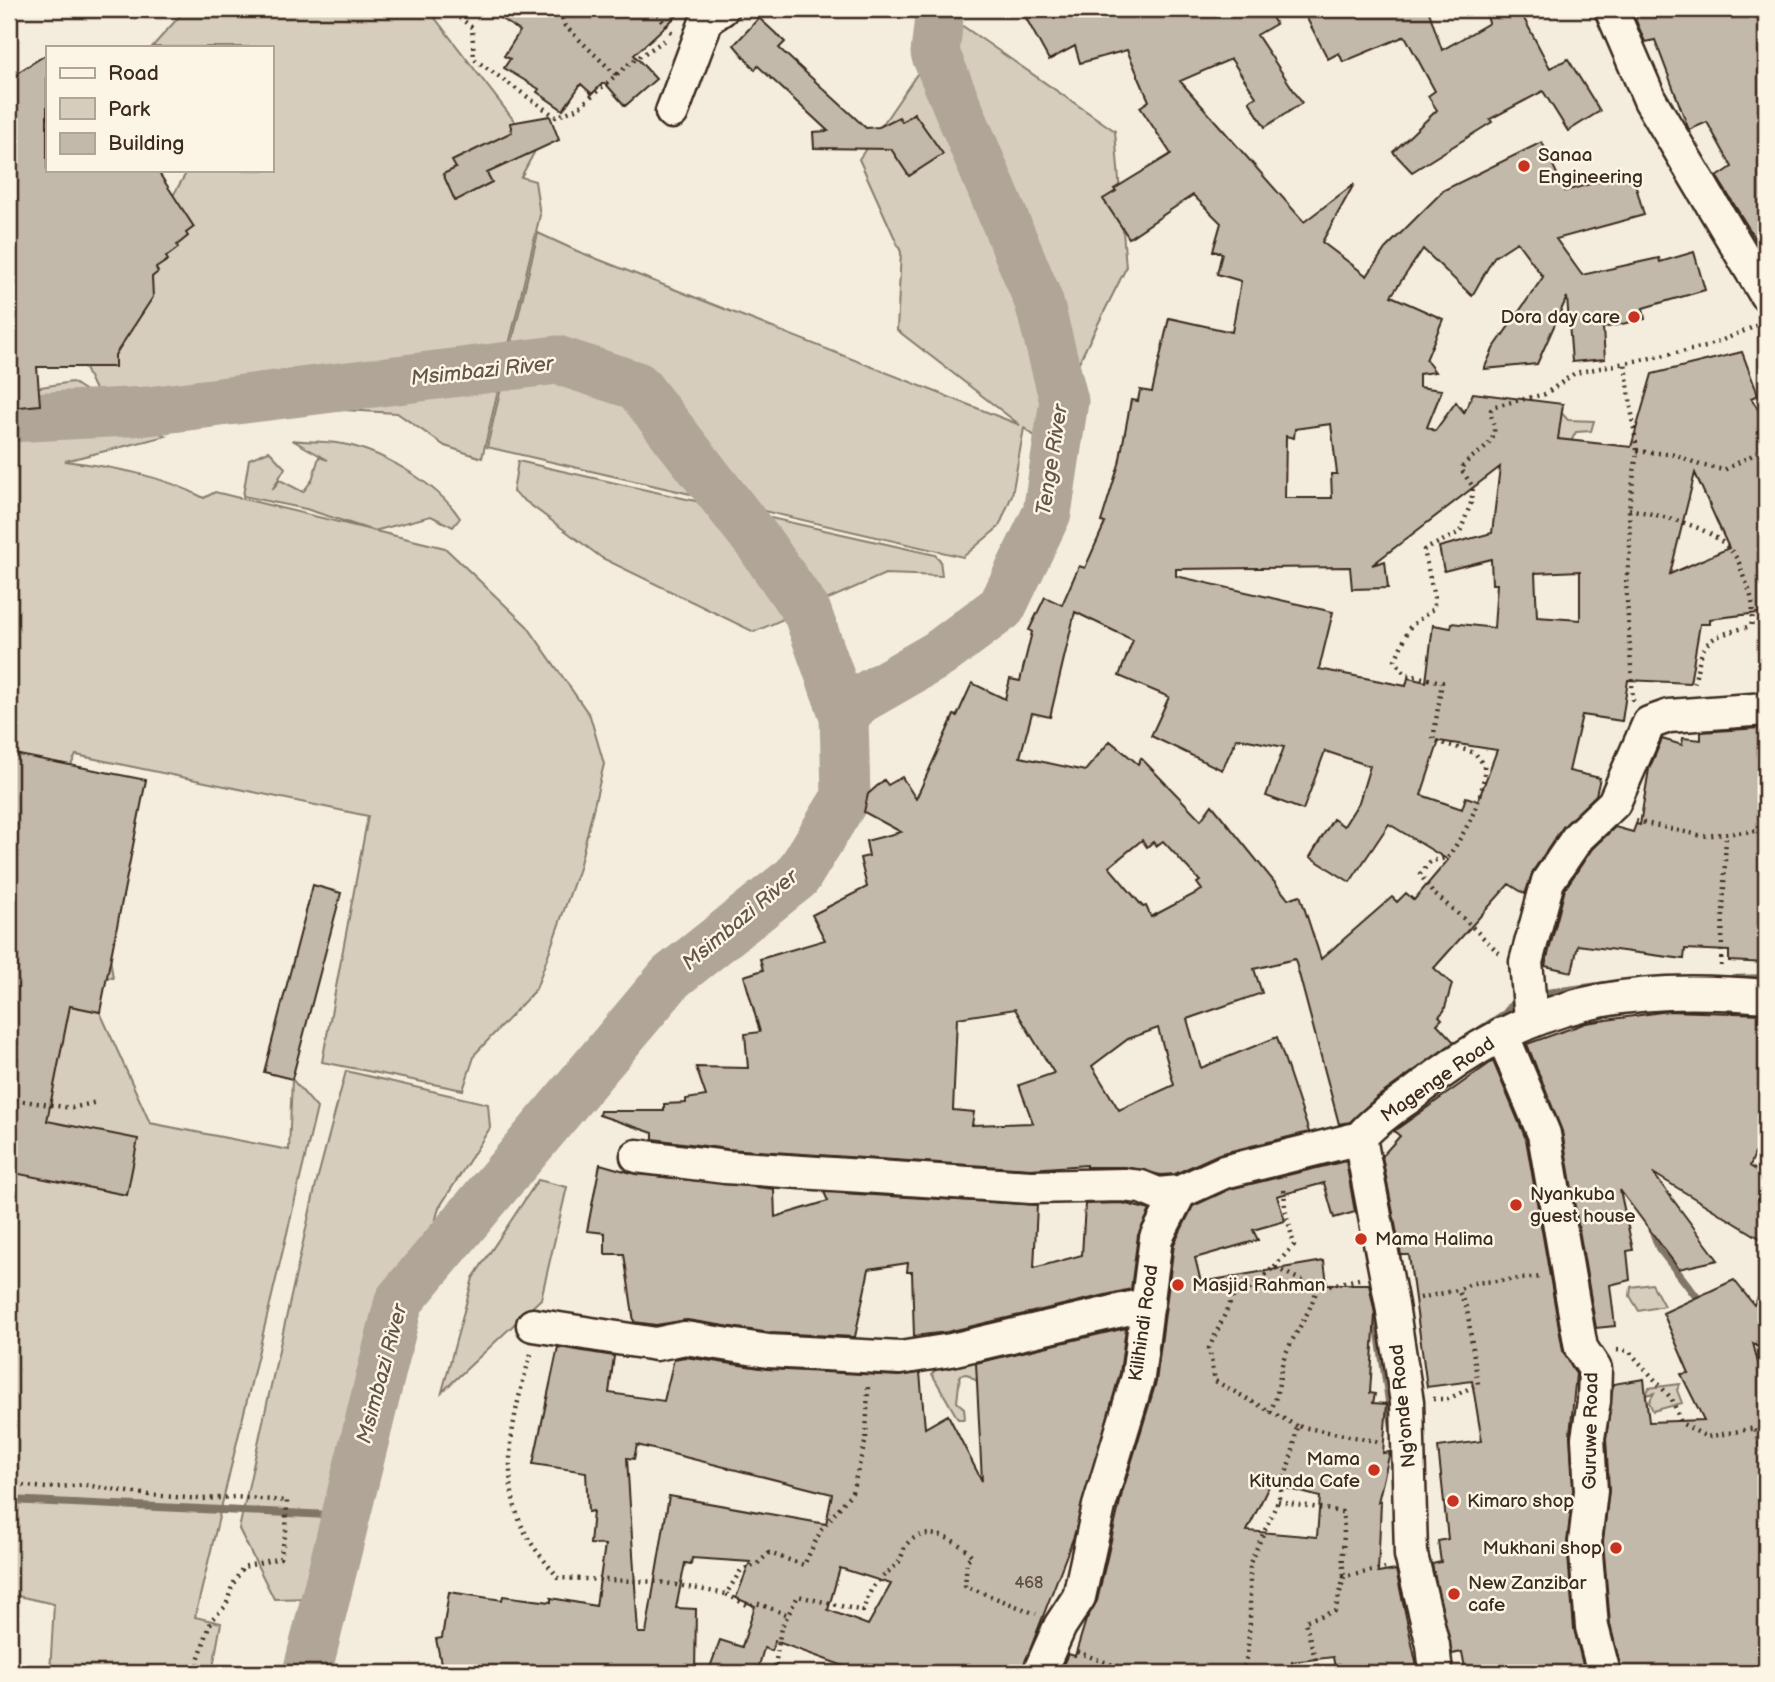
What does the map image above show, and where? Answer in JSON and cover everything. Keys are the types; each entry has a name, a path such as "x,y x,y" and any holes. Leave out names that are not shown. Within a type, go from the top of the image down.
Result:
{"street":[{"path":"1611,9 1650,100 1766,295"},
{"path":"672,111 714,14"},
{"path":"1531,1019 1526,962 1548,881 1578,837 1614,803 1644,732 1658,717 1766,709"},
{"name":"Magenge Road","path":"1360,1138 1434,1077 1531,1019 1618,996 1714,992 1766,996"},
{"name":"Guruwe Road","path":"1502,1034 1544,1134 1581,1348 1595,1369 1594,1401 1588,1438 1591,1491 1585,1542 1592,1627 1604,1673"},
{"path":"637,1156 725,1167 1031,1187 1123,1185 1141,1187 1158,1194 1180,1192 1224,1172 1360,1138"},
{"name":"Ng'onde Road","path":"1360,1138 1392,1305 1407,1402 1410,1447 1410,1555 1433,1645 1436,1673"},
{"name":"Kilihindi Road","path":"1039,1673 1060,1626 1079,1597 1099,1506 1139,1377 1156,1238 1180,1192"},
{"path":"533,1325 656,1344 685,1338 768,1351 900,1358 951,1350 1148,1304"}],"path":[{"path":"448,9 472,27 474,59 556,117 578,107 630,63 674,34 714,14"},
{"path":"552,9 561,15 565,26 615,74 613,80"},
{"path":"653,9 674,34"},
{"path":"1526,962 1490,948 1462,916 1422,882 1420,874 1431,861 1448,858 1467,828 1480,792 1484,765 1475,753 1433,740 1442,682 1405,674 1395,660 1410,627 1434,608 1424,550 1460,532 1471,503 1472,487 1461,469 1466,461 1485,449 1492,440 1495,429 1491,410 1495,406 1545,394 1575,373 1706,347 1766,322"},
{"path":"1625,363 1637,451 1629,509 1626,584 1632,645 1631,682 1632,699 1644,732"},
{"path":"1637,451 1677,455 1700,466 1724,470 1766,448"},
{"path":"1629,509 1686,524 1719,540 1739,561 1750,589 1753,615 1751,626 1714,636 1701,651 1692,716"},
{"path":"1614,803 1637,822 1703,836 1766,830"},
{"path":"1720,979 1726,834"},
{"path":"9,1099 72,1108 97,1102"},
{"path":"1283,1157 1285,1208 1293,1245 1247,1292 1235,1293 1209,1348 1215,1381 1250,1397 1269,1412 1297,1426 1410,1447"},
{"path":"1274,1267 1317,1288 1384,1274"},
{"path":"1392,1305 1458,1290 1472,1283 1538,1278 1567,1272"},
{"path":"1269,1412 1281,1384 1283,1361 1299,1326 1313,1305 1317,1288"},
{"path":"1407,1402 1416,1399 1448,1399 1478,1384 1467,1309 1458,1290"},
{"path":"533,1325 530,1334 533,1346 518,1395 510,1465 513,1504 526,1535 558,1578 649,1580 726,1594 749,1606 756,1603 786,1614"},
{"path":"1581,1348 1629,1350 1672,1399 1681,1423 1707,1437 1755,1428 1766,1467"},
{"path":"726,1594 741,1570 756,1565 769,1553 804,1565 820,1532 852,1492 868,1419 868,1368 865,1357"},
{"path":"1242,1673 1251,1622 1250,1563 1278,1501 1297,1426"},
{"path":"9,1484 46,1488 84,1485 149,1495 286,1501 286,1532 280,1559 243,1567 232,1586 226,1606 212,1619 198,1660 198,1673"},
{"path":"1278,1501 1342,1512 1345,1524 1341,1562 1344,1577 1335,1611 1305,1621 1319,1673"},
{"path":"774,1673 779,1653 776,1644 786,1614 801,1595 863,1611 872,1585 899,1563 906,1545 919,1536 933,1534 963,1546 972,1556 967,1560 965,1586 1060,1626 1064,1645 1087,1658 1135,1673"},
{"path":"1344,1577 1384,1568 1410,1555"}],"green space":[{"path":"186,9 428,9 536,149 521,177 535,181 540,215 482,458 445,446 397,413 324,409 215,395 213,388 197,388 146,407 96,392 79,356 187,172 273,172 273,46 153,46"},
{"path":"954,20 1115,131 1126,268 1040,440 1024,428 1012,495 999,527 963,557 487,447 538,233 577,251 1020,425 897,330 901,252 859,159"},
{"path":"72,382 120,413 166,436 65,461 119,469 154,478 204,498 215,492 445,548 527,626 590,716 604,764 579,868 536,989 475,1054 463,1090 322,1062 368,816 76,755 61,785 93,841 113,978 9,966 9,392"},
{"path":"1557,408 1568,420 1594,421 1591,431 1576,432 1569,445 1526,427"},
{"path":"292,440 352,446 388,460 437,492 460,518 453,527 431,516 374,531 306,509 243,496 249,459 269,451 285,468 272,490 280,480 303,492 312,480 319,457 328,460"},
{"path":"518,461 935,555 940,560 942,576 885,574 754,632 602,558 513,492"},
{"path":"9,992 100,1012 150,1123 289,1150 292,1079 317,1108 195,1617 221,1623 212,1673 50,1673 54,1604 9,1594"},
{"path":"346,1071 488,1104 490,1128 439,1208 398,1355 352,1468 316,1598 274,1599 239,1529 316,1184"},
{"path":"538,1180 567,1187 541,1299 442,1392 473,1278"},
{"path":"1652,1284 1664,1306 1639,1311 1630,1296 1631,1287"},
{"path":"989,1352 994,1362 982,1385 967,1374 960,1375 957,1402 964,1408 965,1419 958,1419 932,1374 945,1357"},
{"path":"1680,1384 1677,1390 1682,1403 1653,1411 1649,1402 1654,1393 1646,1395 1649,1388"}],"building":[{"path":"486,9 684,9 634,55 656,79 625,106 606,84 602,84 592,94 581,84 563,110 537,92 539,89 504,68 510,59 504,56 520,31"},
{"path":"1021,9 1057,9 1060,14 1076,9 1267,9 1276,24 1257,35 1302,103 1265,127 1249,101 1256,97 1231,59 1180,81 1304,222 1354,184 1322,242 1367,276 1385,249 1444,190 1542,142 1565,191 1632,172 1644,215 1556,239 1582,275 1659,258 1660,262 1694,252 1705,290 1643,308 1645,319 1603,328 1605,359 1572,362 1567,297 1537,364 1484,369 1493,349 1543,277 1517,242 1494,257 1472,296 1423,249 1391,296 1443,319 1426,360 1435,372 1419,374 1419,387 1442,390 1427,427 1435,431 1456,402 1464,413 1473,393 1563,404 1558,439 1631,447 1652,374 1742,352 1758,395 1751,398 1766,422 1766,612 1710,619 1710,624 1700,624 1690,683 1628,680 1622,721 1582,715 1569,771 1600,778 1596,795 1563,827 1533,871 1525,894 1509,884 1434,968 1452,984 1444,1011 1439,1016 1442,1019 1437,1024 1454,1042 1376,1098 1350,1122 1339,1124 1295,959 1254,969 1262,993 1187,1019 1201,1068 1277,1037 1309,1132 1219,1154 1175,1174 1161,1175 1125,1167 1086,1165 1031,1169 727,1149 653,1139 653,1133 599,1115 600,1111 664,1111 664,1104 686,1103 686,1099 706,1096 696,1067 748,1068 745,1034 760,1032 744,976 763,970 760,959 825,940 812,915 867,887 860,858 869,856 866,841 901,832 864,812 868,794 884,780 888,785 902,777 916,799 954,715 957,716 972,683 1005,699 1010,679 1020,681 1032,632 1029,630 1045,597 1062,605 1079,566 1085,568 1105,523 1101,522 1119,464 1131,400 1138,401 1140,390 1152,392 1169,318 1232,332 1241,281 1217,274 1222,253 1213,251 1221,223 1193,195 1129,238 1103,199 1116,191 1114,189 1171,154 1140,107 1149,101 1127,50 1080,63 1075,46 1049,60","holes":["1331,424 1337,474 1331,474 1332,498 1285,498 1286,436 1294,438 1295,429","1500,467 1492,533 1439,547 1444,571 1491,559 1492,584 1497,584 1494,628 1452,623 1451,628 1433,625 1426,682 1408,678 1406,686 1319,669 1333,612 1176,576 1176,569 1350,567 1352,589 1388,588 1385,561 1372,565","1695,473 1729,548 1670,574","1580,571 1580,620 1537,617 1535,573","1075,612 1133,640 1119,676 1169,697 1151,736 1222,770 1237,738 1284,747 1266,796 1303,810 1325,751 1370,766 1359,802 1344,826 1333,819 1310,857 1350,882 1389,824 1448,860 1414,900 1406,893 1397,902 1392,897 1321,959 1300,895 1288,899 1212,805 1201,820 1141,758 1138,764 1110,741 1085,771 1020,757 1032,713 1050,717","1439,741 1497,750 1478,801 1466,797 1462,809 1421,795","1142,840 1147,847 1153,842 1156,846 1163,841 1200,881 1197,883 1202,890 1151,917 1146,906 1143,907 1109,867","1015,1009 1054,1073 1019,1085 1033,1123 972,1125 974,1112 953,1110 957,1018","1158,1028 1174,1085 1119,1110 1092,1066 1128,1039"]},
{"path":"1302,9 1428,9 1442,50 1489,23 1485,9 1519,9 1550,68 1568,59 1600,111 1568,131 1543,91 1490,119 1492,122 1412,172 1393,152 1437,110 1428,96 1435,91 1405,36 1343,62 1339,53 1328,59"},
{"path":"1631,9 1766,9 1766,256 1717,177 1732,167 1707,122 1689,130 1655,40 1645,42"},
{"path":"759,18 785,42 779,48 866,128 879,127 899,117 902,122 914,113 943,154 909,176 891,149 814,148 813,132 828,131 758,66 755,70 734,45"},
{"path":"46,55 46,172 158,172 194,227 186,233 188,236 177,245 178,248 166,257 168,260 156,268 158,272 152,277 153,297 115,355 115,367 37,367 40,405 9,408 9,78"},
{"path":"550,116 559,140 487,173 492,182 455,201 443,174 456,168 452,161 512,132 510,123"},
{"path":"1760,728 1761,759 1766,759 1766,963 1729,961 1729,951 1685,949 1684,959 1578,945 1572,972 1545,966 1565,889 1592,849 1615,827 1633,832 1636,824 1640,825 1649,769 1662,739 1682,745 1683,738 1701,740 1701,732"},
{"path":"9,753 146,780 100,1012 70,1006 47,1121 138,1139 127,1195 9,1172"},
{"path":"313,885 341,893 292,1079 264,1072"},
{"path":"1668,1011 1766,1014 1766,1125 1750,1166 1766,1176 1766,1242 1653,1173 1718,1260 1679,1269 1620,1190 1633,1250 1627,1251 1630,1280 1610,1285 1615,1326 1596,1328 1562,1131 1527,1044 1586,1023"},
{"path":"1493,1061 1526,1139 1563,1351 1576,1374 1570,1435 1573,1490 1567,1543 1574,1629 1585,1673 1466,1673 1462,1652 1452,1654 1432,1564 1441,1562 1438,1541 1448,1539 1438,1447 1482,1441 1472,1381 1427,1387 1409,1255 1401,1255 1382,1156 1400,1136 1394,1131"},
{"path":"1346,1161 1355,1212 1334,1218 1324,1183 1277,1196 1285,1221 1253,1230 1258,1240 1195,1258 1201,1282 1324,1261 1327,1284 1369,1284 1375,1314 1370,1393 1375,1394 1373,1403 1387,1404 1383,1453 1390,1452 1378,1502 1381,1501 1378,1573 1396,1570 1417,1667 1389,1673 1336,1673 1333,1657 1292,1662 1293,1673 1059,1673 1068,1654 1075,1656 1086,1620 1097,1601 1122,1493 1156,1382 1174,1244 1193,1206 1230,1189","holes":["1270,1484 1320,1497 1317,1537 1247,1531"]},
{"path":"600,1164 635,1174 774,1189 775,1217 828,1201 824,1192 1037,1205 1034,1268 1082,1255 1085,1204 1122,1203 1150,1210 1138,1235 1131,1289 947,1332 914,1336 912,1272 907,1272 908,1263 869,1269 855,1337 770,1333 687,1320 656,1325 634,1322 624,1254 605,1254 605,1233 587,1231"},
{"path":"1734,1280 1754,1305 1766,1284 1766,1352 1753,1343 1766,1394 1766,1673 1622,1673 1610,1624 1603,1542 1609,1490 1606,1439 1613,1384 1644,1379 1649,1422 1704,1420 1681,1374 1689,1373 1663,1313"},
{"path":"1126,1328 1120,1373 1074,1536 1021,1673 863,1673 775,1641 772,1651 764,1648 757,1673 708,1673 720,1640 742,1647 755,1606 736,1598 750,1562 692,1558 691,1564 685,1563 676,1608 696,1609 695,1673 443,1673 436,1639 442,1638 449,1592 502,1600 503,1596 551,1602 551,1598 596,1606 605,1545 590,1544 593,1511 588,1512 586,1472 533,1464 558,1347 614,1356 609,1393 664,1401 674,1359 685,1357 767,1369 899,1376 920,1373 925,1428 948,1415 982,1481 976,1363","holes":["637,1445 832,1494 826,1524 669,1496 646,1633 638,1633 627,1458 634,1459","840,1568 891,1584 868,1625 828,1610"]}],"waterway":[{"name":"Tenge River","path":"844,716 859,700 939,654 1002,607 1047,513 1064,401 1039,302 935,53 940,9"},
{"name":"Msimbazi River","path":"9,418 148,411 557,360 637,386 760,544 807,612 844,716 846,797 797,877 671,977 399,1301 307,1673"},
{"path":"1731,979 1766,978"},
{"path":"1546,993 1606,985"},
{"path":"1434,1060 1506,1013 1518,997"},
{"path":"1347,1168 1359,1212"},
{"path":"1652,1229 1659,1248 1702,1304"},
{"path":"1372,1286 1394,1435"},
{"path":"1151,1380 1158,1363 1158,1338"},
{"path":"1754,1365 1766,1377"},
{"path":"9,1500 350,1516 348,1513"}],"place":[{"name":"Sanaa Engineering","path":"1524,166"},
{"name":"Dora day care","path":"1634,317"},
{"name":"Nyankuba guest house","path":"1516,1205"},
{"name":"Mama Halima","path":"1361,1239"},
{"name":"Masjid Rahman","path":"1178,1285"},
{"name":"Mama Kitunda Cafe","path":"1374,1470"},
{"name":"Kimaro shop","path":"1453,1501"},
{"name":"Mukhani shop","path":"1616,1548"},
{"name":"New Zanzibar cafe","path":"1454,1594"}]}
